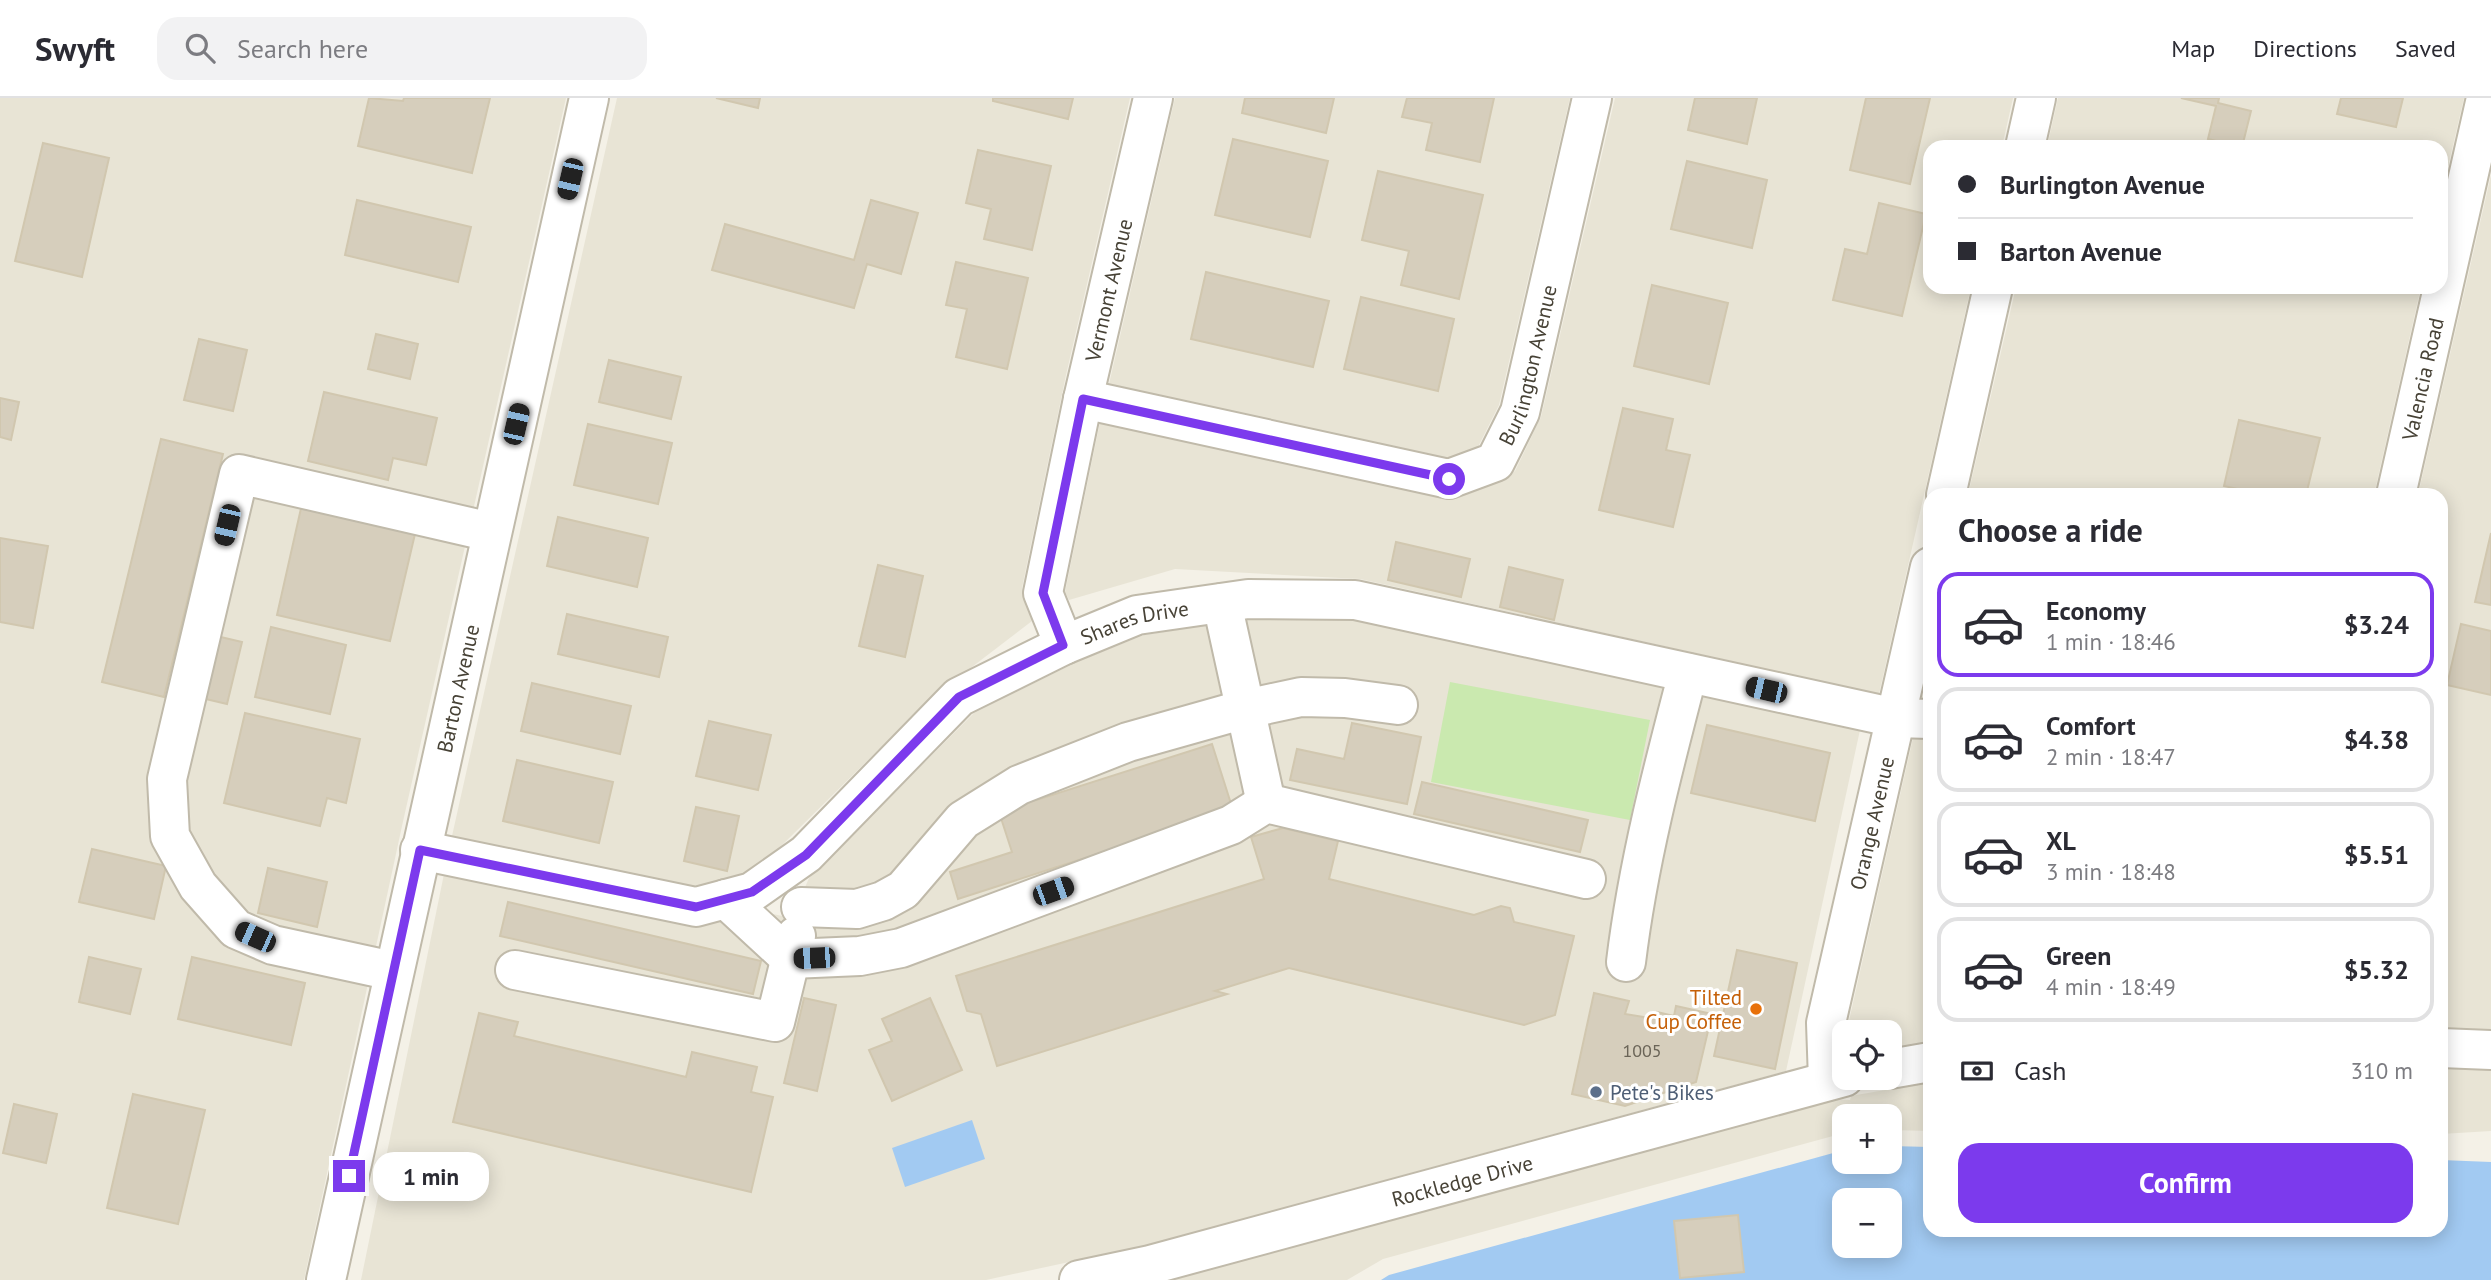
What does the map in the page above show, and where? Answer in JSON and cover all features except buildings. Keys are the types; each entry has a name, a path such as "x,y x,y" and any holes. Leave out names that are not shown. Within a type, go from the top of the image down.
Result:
{"street":[{"name":"Barton Avenue","path":"326,1280 589,98"},
{"name":"Vermont Avenue","path":"1063,645 1043,593 1083,399 1153,98"},
{"name":"Burlington Avenue","path":"1083,399 1449,479 1495,462 1520,412 1592,98"},
{"path":"2027,140 2036,98"},
{"name":"Valencia Road","path":"2448,266 2486,98"},
{"path":"1948,488 1991,294"},
{"name":"Valencia Road","path":"2398,488 2442,294"},
{"path":"393,971 273,945 236,929 198,886 170,835 167,779 239,474 491,532"},
{"name":"Shares Drive","path":"420,850 696,907 752,892 782,874 806,855 959,697 1063,645 1137,615 1248,599 1355,600 1688,673 1913,718"},
{"path":"1222,603 1266,803"},
{"name":"Orange Avenue","path":"1832,1056 1826,1023 1913,718 1923,629"},
{"path":"1626,962 1632,910 1655,801 1688,673"},
{"path":"801,906 857,909 883,901 903,890 963,820 1019,785 1128,742 1245,709 1300,697 1345,698 1398,705"},
{"path":"726,899 791,959 860,957 901,948 1231,825 1266,803 1586,879"},
{"path":"515,970 775,1022 801,906 800,897 782,874"},
{"path":"2448,1048 2491,1050"},
{"path":"1902,1067 1923,1063"},
{"name":"Rockledge Drive","path":"1079,1280 1150,1265 1832,1079"}],"shaded area":[{"path":"0,98 566,98 402,826 304,1280 0,1280"},
{"path":"617,98 1130,98 1066,375 1022,588 1032,621 968,670 948,681 769,858 742,875 694,887 452,836"},
{"path":"1175,98 1570,98 1499,405 1478,447 1446,459 1109,384"},
{"path":"1615,98 2013,98 2004,140 1923,140 1923,294 1969,294 1926,488 1923,488 1923,499 1879,694 1360,579 1175,569 1069,600 1065,592 1100,422 1445,498 1459,497 1504,479 1515,471 1541,417"},
{"path":"2058,98 2464,98 2448,167 2448,140 2049,140"},
{"path":"2491,175 2491,1031 2448,1029 2448,488 2420,488"},
{"path":"2014,294 2419,294 2376,488 1970,488"},
{"path":"1251,618 1354,619 1860,730 1786,1071 1143,1246 986,1280 361,1280 444,874 692,926 758,911 792,918 809,878 974,713 1074,663 1144,635"},
{"path":"1923,694 1923,1043 1902,1047 1902,1020 1849,1020"},
{"path":"2448,1067 2491,1069 2491,1131 2448,1134"},
{"path":"1923,1083 1923,1131 1902,1130 1902,1104 1832,1104 1832,1136 1383,1259 1347,1280 1169,1280 1833,1099 1850,1100 1851,1096 1902,1090 1902,1087"}],"green space":[{"path":"1450,682 1650,720 1630,820 1431,782"}],"water":[{"path":"972,1120 985,1159 905,1187 892,1148"},
{"path":"1902,1146 1923,1147 1923,1237 2448,1237 2448,1160 2491,1162 2491,1280 1381,1280 1389,1275 1832,1153 1832,1174 1902,1174"}],"place":[{"name":"Tilted Cup Coffee","path":"1756,1009"},
{"name":"Pete's Bikes","path":"1596,1092"}],"route":[{"path":"349,1176 420,850 696,907 752,892 782,874 806,855 959,697 1063,645 1043,593 1083,399 1449,479"}]}
